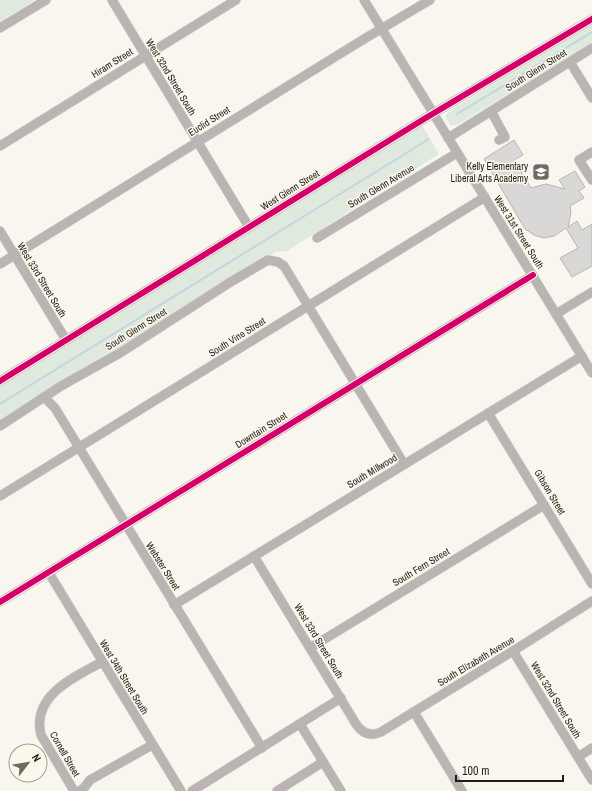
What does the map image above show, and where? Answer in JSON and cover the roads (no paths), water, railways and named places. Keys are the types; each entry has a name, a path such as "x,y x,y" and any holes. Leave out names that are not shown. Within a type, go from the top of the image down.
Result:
{"street":[{"path":"0,28 46,0"},
{"name":"West 32nd Street South","path":"112,0 250,227"},
{"name":"Hiram Street","path":"0,146 236,0"},
{"name":"West 31st Street South","path":"364,0 592,373"},
{"name":"Euclid Street","path":"0,264 198,141 430,0"},
{"name":"West Glenn Street","path":"0,380 592,19"},
{"name":"South Glenn Street","path":"491,111 592,48"},
{"path":"570,62 592,98"},
{"path":"448,138 491,111 505,137 499,140"},
{"path":"592,152 579,160 592,180"},
{"name":"South Glenn Avenue","path":"317,238 457,153"},
{"name":"South Vine Street","path":"0,496 485,197"},
{"name":"West 33rd Street South","path":"0,231 66,340"},
{"name":"South Glenn Street","path":"0,426 44,397 120,353 229,283 268,260 278,262 284,266 308,305"},
{"name":"Downtain Street","path":"0,602 533,275"},
{"path":"556,314 592,292"},
{"path":"308,305 404,464"},
{"name":"South Millwood","path":"174,605 582,356"},
{"name":"Webster Street","path":"44,397 55,408 262,748"},
{"name":"Gibson Street","path":"488,413 592,584"},
{"name":"South Fern Street","path":"310,648 544,505"},
{"name":"West 33rd Street South","path":"254,556 360,729 368,734"},
{"name":"West 34th Street South","path":"49,573 180,791"},
{"name":"South Elizabeth Avenue","path":"368,734 377,734 514,651 592,601"},
{"name":"West 32nd Street South","path":"514,651 592,780"},
{"name":"Cornell Street","path":"74,791 41,735 40,724 42,712 47,699 62,686 102,662"},
{"path":"192,791 341,698"},
{"path":"414,712 462,791"},
{"path":"300,724 341,791"},
{"path":"79,791 84,788 90,780 152,745"},
{"path":"578,757 592,748"},
{"path":"277,791 323,762"}],"waterway":[{"path":"457,114 592,32"},
{"path":"0,404 429,139"}],"place":[{"name":"Kelly Elementary Liberal Arts Academy","path":"541,172"}]}
